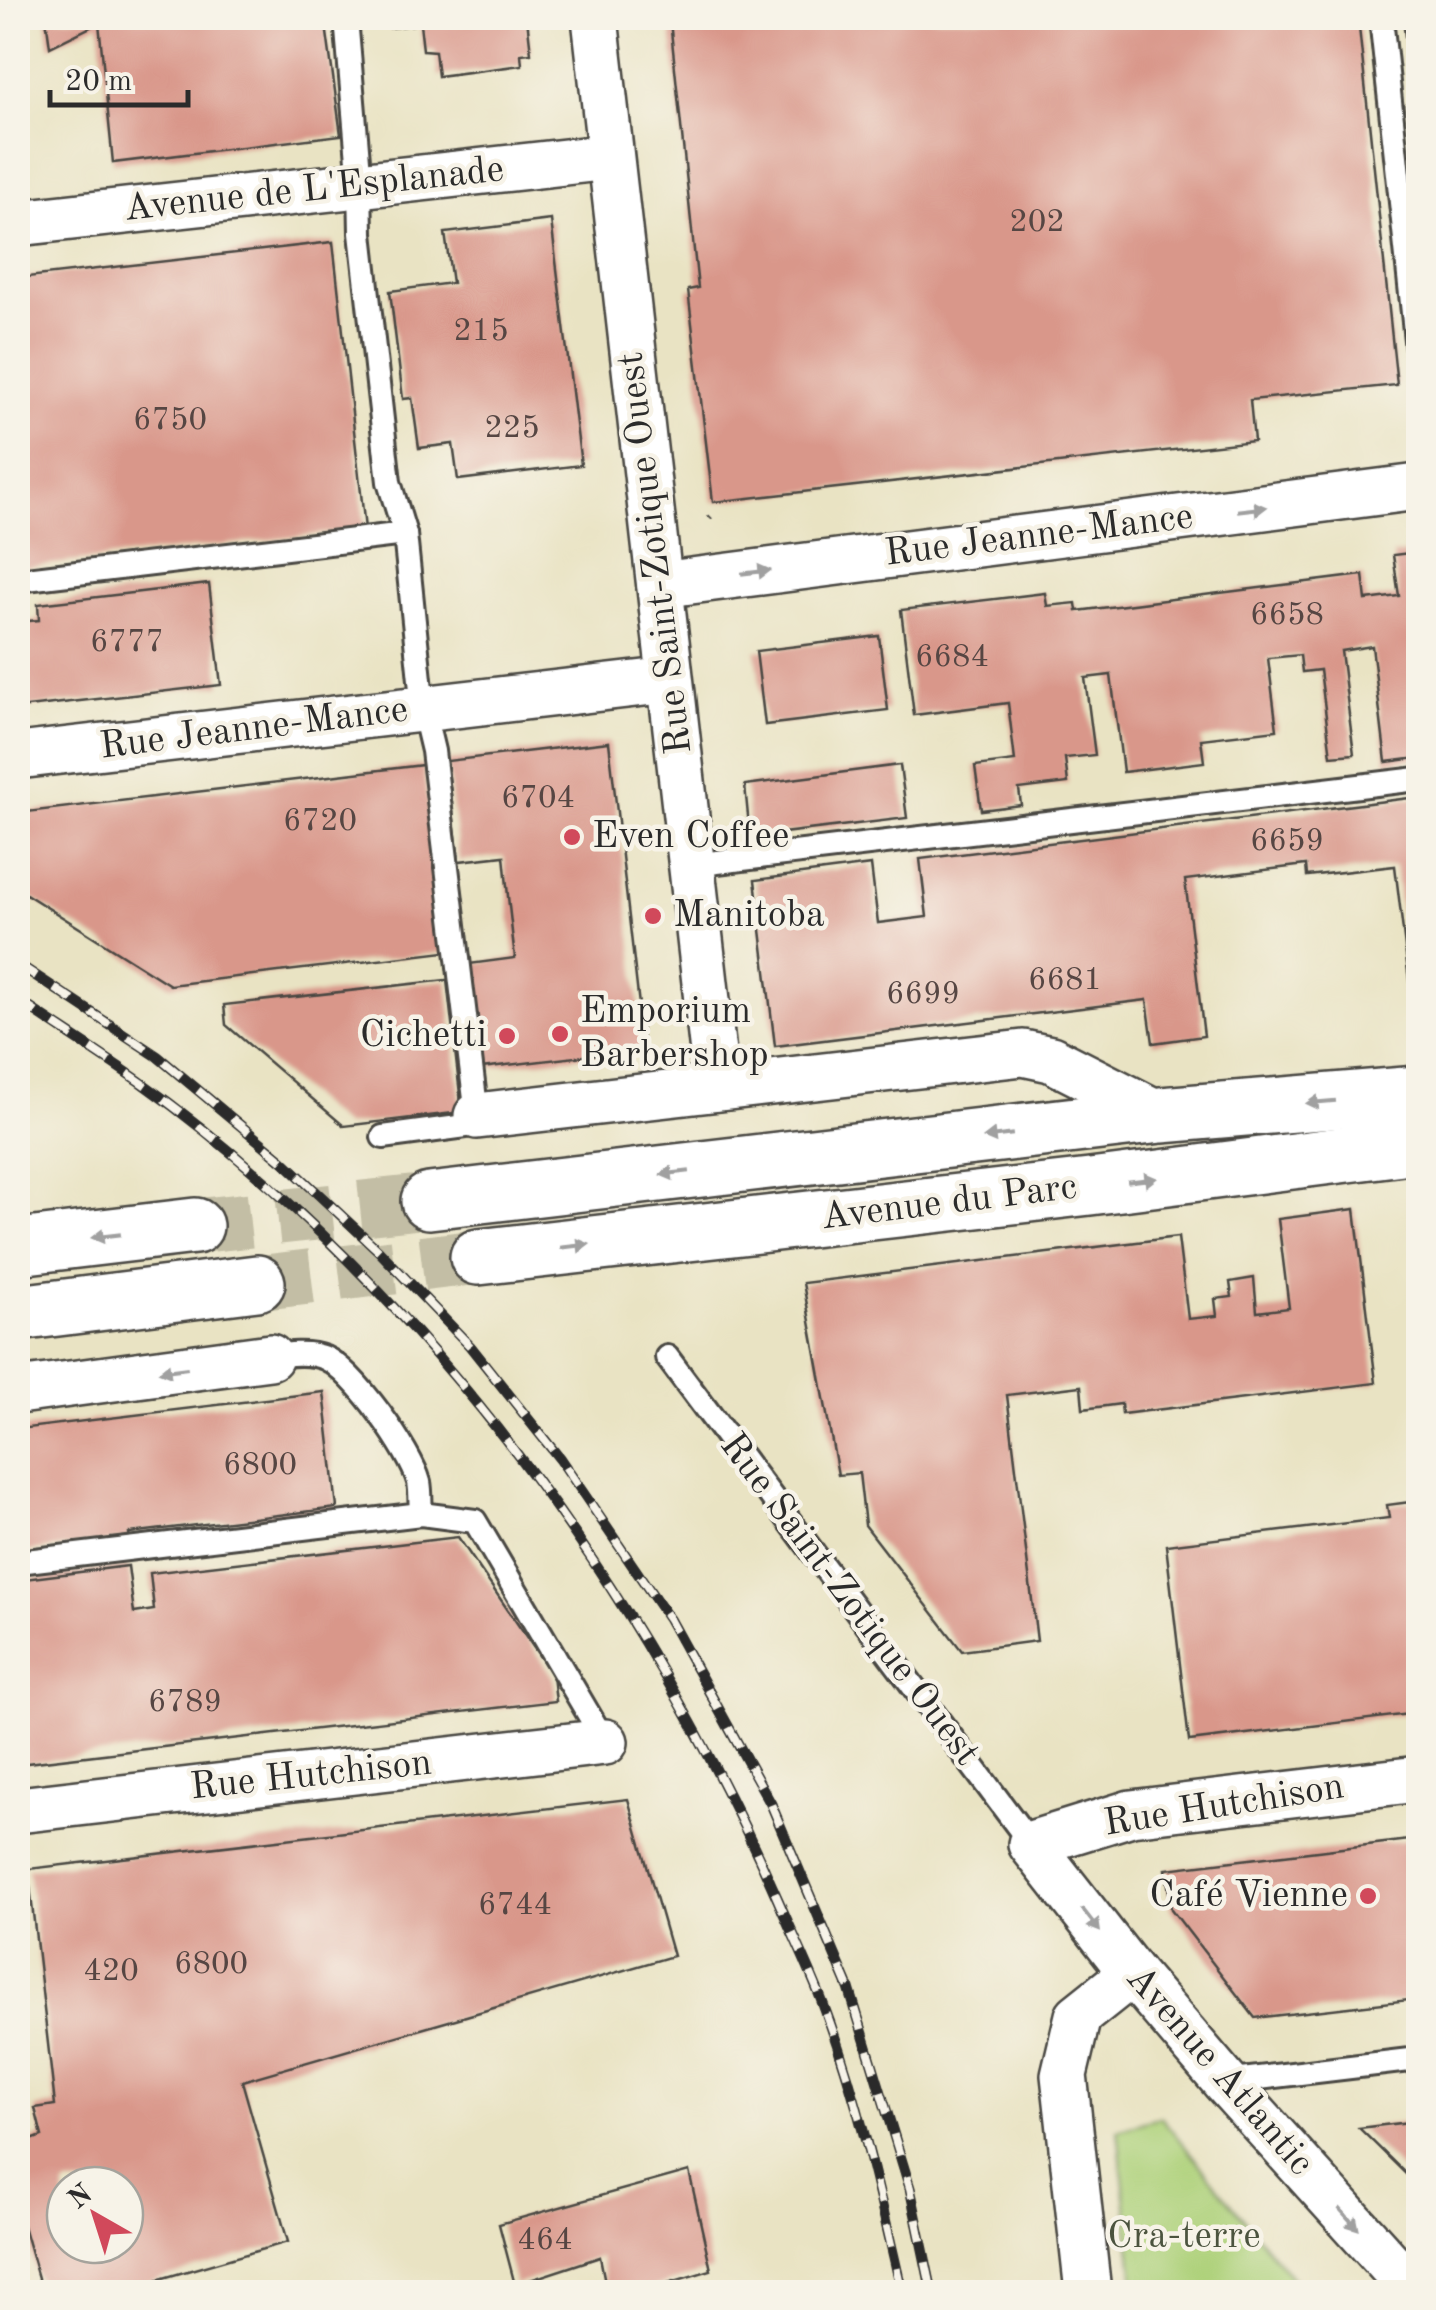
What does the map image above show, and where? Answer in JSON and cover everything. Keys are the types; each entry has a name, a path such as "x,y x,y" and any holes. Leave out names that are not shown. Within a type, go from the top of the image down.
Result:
{"main road":[{"name":"Avenue du Parc","path":"429,1202 1161,1115 1418,1094"},
{"name":"Avenue du Parc","path":"478,1257 1418,1145"},
{"path":"18,1247 195,1226"},
{"path":"18,1313 257,1283"}],"street":[{"name":"Rue Saint-Zotique Ouest","path":"595,18 717,1088"},
{"name":"Avenue de L'Esplanade","path":"18,222 610,157"},
{"name":"Rue Jeanne-Mance","path":"660,584 1418,487"},
{"name":"Rue Jeanne-Mance","path":"18,756 670,680"},
{"path":"477,1116 1024,1053 1050,1059 1161,1115"},
{"path":"18,1391 270,1357"},
{"name":"Rue Hutchison","path":"18,1810 605,1742"},
{"name":"Rue Hutchison","path":"1032,1844 1132,1813 1418,1779"},
{"name":"Avenue Atlantic","path":"1032,1844 1225,2082 1415,2292"},
{"path":"1088,2292 1064,2075 1078,2016 1132,1972"}],"lane":[{"path":"346,18 361,233 389,482 406,534 422,709 432,751 477,1116 466,1126 383,1137"},
{"path":"1381,18 1409,188 1418,359"},
{"path":"18,580 406,534"},
{"path":"692,865 1418,779"},
{"path":"270,1357 292,1353 325,1358 364,1391 419,1481 421,1514"},
{"name":"Rue Saint-Zotique Ouest","path":"667,1357 1032,1844"},
{"path":"18,1562 421,1514 475,1521 605,1742"},
{"path":"1225,2082 1418,2060"}],"green space":[{"name":"Cra-terre","path":"1161,2117 1303,2292 1135,2292 1118,2130"}],"building":[{"path":"46,18 325,18 341,135 113,163 99,23 50,47"},
{"path":"388,18 527,18 531,53 521,54 522,65 438,76 435,51 423,50 420,24 390,28"},
{"path":"1358,18 1397,385 1250,400 1254,441 713,502 688,290 698,288 670,21"},
{"path":"1403,18 1418,18 1418,138 1416,138"},
{"path":"551,220 581,465 458,480 453,444 419,448 412,398 403,399 390,291 452,283 445,233"},
{"path":"333,242 365,529 18,568 18,278"},
{"path":"1418,552 1418,758 1386,762 1372,646 1341,651 1354,754 1331,756 1320,670 1302,672 1300,655 1268,658 1277,730 1201,739 1204,762 1123,772 1111,675 1085,678 1095,755 1065,758 1068,783 1019,789 1021,805 981,810 975,766 1015,761 1008,703 914,715 901,610 1045,593 1047,606 1076,603 1077,611 1363,575 1366,600 1399,596 1393,555"},
{"path":"209,584 221,685 18,708 18,622 39,620 38,604"},
{"path":"879,636 888,710 765,725 756,651"},
{"path":"609,742 644,1049 481,1068 469,964 515,958 504,856 459,861 447,761"},
{"path":"423,765 445,952 170,985 18,889 18,813"},
{"path":"900,765 907,818 750,837 745,785"},
{"path":"1418,797 1418,1012 1413,1013 1395,866 1307,876 1306,865 1185,880 1204,1036 1153,1043 1147,1000 775,1046 755,880 871,865 878,923 927,917 920,859"},
{"path":"447,980 462,1112 344,1126 226,1025 224,1005"},
{"path":"1355,1209 1376,1383 1122,1414 1121,1404 1083,1409 1081,1386 1007,1395 1037,1641 962,1651 865,1525 859,1473 838,1475 803,1283 1178,1237 1188,1319 1217,1316 1215,1299 1232,1297 1230,1282 1254,1278 1257,1312 1289,1308 1278,1219"},
{"path":"324,1392 337,1508 129,1533 130,1539 18,1553 18,1429"},
{"path":"1418,1501 1418,1713 1189,1741 1166,1545 1389,1518 1387,1505"},
{"path":"458,1537 553,1676 556,1701 18,1764 18,1588 25,1587 24,1579 128,1566 134,1613 154,1610 150,1573"},
{"path":"628,1799 673,1956 242,2081 288,2242 115,2292 42,2292 18,2208 18,2145 42,2136 35,2108 55,2105 28,1869"},
{"path":"1418,1839 1418,1999 1255,2018 1171,1909 1166,1869"},
{"path":"1418,2121 1418,2186 1359,2128"},
{"path":"689,2171 711,2270 638,2292 607,2292 600,2257 515,2285 499,2224"}],"tunnel":[{"path":"195,1226 429,1201"},
{"path":"257,1283 478,1257"}],"railway":[{"path":"18,964 157,1056 283,1161 379,1251 470,1346 560,1459 669,1619 771,1804 849,1988 910,2188 932,2292"},
{"path":"18,1000 193,1122 324,1236 414,1330 477,1404 537,1480 592,1560 693,1726 813,1978 858,2111 902,2292"}],"place":[{"name":"Even Coffee","path":"572,837"},
{"name":"Manitoba","path":"653,916"},
{"name":"Emporium Barbershop","path":"560,1034"},
{"name":"Cichetti","path":"507,1036"},
{"name":"Café Vienne","path":"1368,1896"}]}
